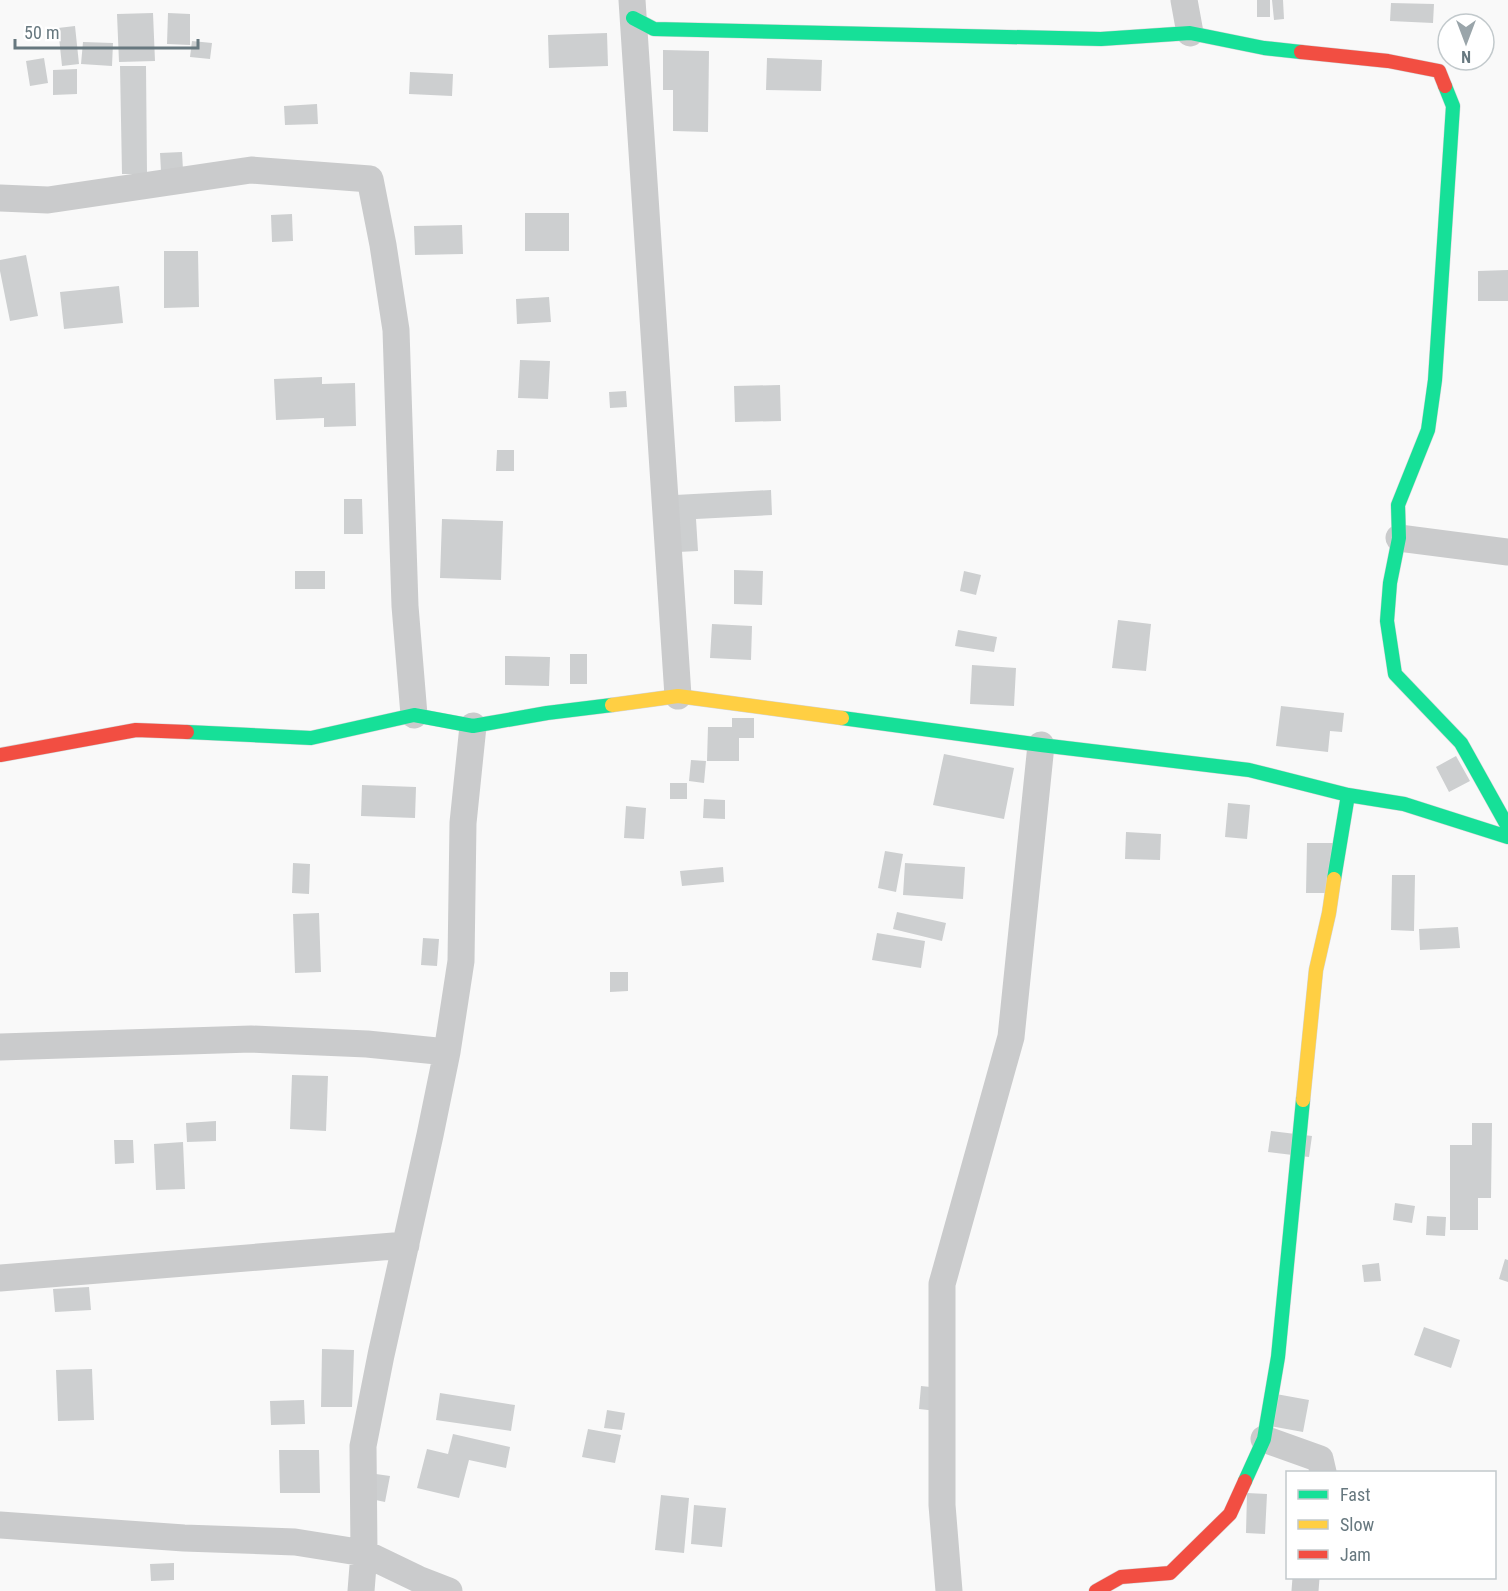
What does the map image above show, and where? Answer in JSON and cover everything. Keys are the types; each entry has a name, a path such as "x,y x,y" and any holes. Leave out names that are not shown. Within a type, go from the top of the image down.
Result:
{"street":[{"path":"1184,0 1190,33"},
{"path":"633,9 654,29 1101,39 1190,33 1264,48 1388,61 1439,71 1453,106 1435,380 1428,430 1398,505 1399,538 1390,583 1387,621 1395,674 1461,743 1508,828"},
{"path":"633,9 678,696"},
{"path":"0,198 48,200 251,170 370,179 396,330 405,606 414,715"},
{"path":"1399,538 1508,552"},
{"path":"0,755 135,730 311,738 414,715 473,726 547,713 678,696 1041,745 1249,770 1348,795 1404,804 1508,837"},
{"path":"361,1591 364,1553 363,1446 447,1052 461,961 463,823 473,726"},
{"path":"949,1591 942,1505 942,1284 1011,1037 1041,745"},
{"path":"1096,1591 1121,1577 1170,1573 1230,1514 1264,1439 1278,1357 1316,970 1329,913 1348,795"},
{"path":"0,1047 251,1039 367,1044 447,1052"},
{"path":"0,1278 406,1245"},
{"path":"1264,1439 1320,1459 1323,1471"},
{"path":"0,1526 184,1538 295,1542 364,1553 449,1591"}],"building":[{"path":"1257,0 1270,0 1270,17 1257,17"},
{"path":"1272,0 1283,0 1284,19 1274,20"},
{"path":"1391,3 1434,4 1433,23 1390,21"},
{"path":"153,13 155,61 119,62 117,14"},
{"path":"168,13 190,14 190,45 167,44"},
{"path":"75,26 79,64 62,66 58,28"},
{"path":"607,33 608,66 549,68 548,35"},
{"path":"192,41 212,43 210,59 190,57"},
{"path":"83,42 113,43 112,66 81,64"},
{"path":"663,50 709,51 708,132 673,131 673,90 663,90"},
{"path":"44,58 48,83 30,86 26,61"},
{"path":"767,58 822,60 821,91 766,90"},
{"path":"120,66 146,66 147,174 122,174"},
{"path":"77,69 77,94 53,95 53,70"},
{"path":"410,72 453,74 452,96 409,94"},
{"path":"317,104 318,124 285,125 284,106"},
{"path":"182,152 183,170 161,171 160,153"},
{"path":"525,213 569,213 569,251 525,251"},
{"path":"292,214 293,241 272,242 271,215"},
{"path":"462,225 463,254 415,255 414,226"},
{"path":"164,251 198,251 199,307 164,308"},
{"path":"26,255 38,316 10,321 0,260"},
{"path":"1508,270 1508,301 1478,301 1478,271"},
{"path":"119,286 123,323 64,329 60,292"},
{"path":"549,297 551,322 517,324 516,299"},
{"path":"520,360 550,361 548,399 518,398"},
{"path":"322,377 322,384 355,383 356,426 324,427 324,418 276,420 274,379"},
{"path":"780,385 781,421 735,422 734,386"},
{"path":"626,391 627,407 610,408 609,392"},
{"path":"497,450 514,450 514,471 496,471"},
{"path":"771,490 772,515 696,519 698,551 678,552 675,495"},
{"path":"344,499 362,499 363,534 344,534"},
{"path":"442,519 503,521 501,580 440,578"},
{"path":"734,570 763,571 762,605 734,604"},
{"path":"295,571 325,571 325,589 295,589"},
{"path":"964,571 981,575 976,595 960,591"},
{"path":"1118,620 1151,624 1146,671 1112,668"},
{"path":"712,624 752,626 751,660 710,658"},
{"path":"958,630 997,637 994,652 955,646"},
{"path":"570,654 587,654 587,684 570,684"},
{"path":"505,656 550,657 549,686 505,685"},
{"path":"972,665 1016,668 1014,706 970,704"},
{"path":"1281,706 1344,713 1342,732 1330,731 1328,752 1276,746"},
{"path":"732,718 754,718 754,738 739,738 739,761 707,761 708,727 732,727"},
{"path":"944,754 1014,768 1004,819 933,805"},
{"path":"1456,756 1470,781 1449,792 1436,767"},
{"path":"691,760 706,761 704,783 689,781"},
{"path":"670,783 687,783 687,799 670,799"},
{"path":"362,785 416,787 415,818 361,816"},
{"path":"704,799 725,800 725,819 703,818"},
{"path":"1228,803 1250,805 1247,839 1225,837"},
{"path":"626,806 646,808 644,839 624,838"},
{"path":"1126,832 1161,834 1160,860 1125,859"},
{"path":"1307,843 1337,843 1335,893 1306,893"},
{"path":"885,851 903,854 896,892 878,888"},
{"path":"293,863 310,864 309,894 292,893"},
{"path":"905,863 965,867 963,899 903,895"},
{"path":"723,867 724,882 682,886 680,871"},
{"path":"1392,875 1415,875 1414,931 1391,930"},
{"path":"897,912 946,923 942,941 893,929"},
{"path":"319,913 321,972 295,973 293,914"},
{"path":"1458,927 1460,948 1420,950 1419,929"},
{"path":"877,933 925,941 921,968 872,960"},
{"path":"423,938 439,939 437,966 421,965"},
{"path":"610,972 628,972 628,991 610,992"},
{"path":"292,1075 328,1076 326,1131 290,1129"},
{"path":"216,1121 216,1141 187,1142 186,1123"},
{"path":"1472,1123 1492,1123 1491,1198 1478,1198 1478,1230 1450,1230 1450,1145 1472,1145"},
{"path":"1271,1131 1312,1136 1309,1157 1268,1152"},
{"path":"114,1140 133,1140 134,1163 115,1164"},
{"path":"183,1142 185,1189 156,1190 154,1144"},
{"path":"1395,1203 1415,1206 1412,1223 1393,1220"},
{"path":"1427,1216 1446,1217 1445,1236 1426,1235"},
{"path":"1505,1259 1508,1260 1508,1282 1499,1279"},
{"path":"1379,1263 1381,1281 1364,1282 1362,1265"},
{"path":"89,1287 91,1310 55,1312 53,1289"},
{"path":"1424,1327 1460,1340 1451,1368 1414,1355"},
{"path":"322,1349 354,1350 352,1407 321,1407"},
{"path":"92,1369 94,1420 58,1421 56,1370"},
{"path":"921,1386 940,1388 937,1411 919,1409"},
{"path":"440,1393 515,1405 511,1431 436,1420"},
{"path":"1276,1394 1309,1400 1303,1432 1270,1426"},
{"path":"304,1400 305,1424 271,1425 270,1401"},
{"path":"607,1410 625,1413 622,1430 604,1428"},
{"path":"588,1429 621,1435 615,1463 582,1457"},
{"path":"453,1434 510,1447 506,1468 469,1460 459,1498 417,1488 427,1449 448,1454"},
{"path":"279,1450 319,1450 320,1493 280,1493"},
{"path":"376,1474 390,1476 385,1502 371,1499"},
{"path":"1247,1493 1267,1494 1265,1534 1246,1533"},
{"path":"661,1495 689,1498 684,1553 655,1550"},
{"path":"694,1505 726,1508 722,1547 691,1544"},
{"path":"174,1563 174,1580 151,1581 150,1564"}],"traffic: fast":[{"path":"633,18 654,29 1101,39 1190,33 1264,48 1301,52"},
{"path":"1445,86 1453,106 1435,380 1428,430 1398,505 1399,538 1390,583 1387,621 1395,674 1461,743 1508,827"},
{"path":"187,732 311,738 414,715 473,726 612,705"},
{"path":"842,718 1249,770 1348,795"},
{"path":"1334,879 1348,795 1404,804 1508,837"},
{"path":"1245,1481 1264,1439 1278,1357 1303,1100"}],"traffic: slow":[{"path":"612,705 678,696 842,718"},
{"path":"1303,1100 1316,970 1334,879"}],"traffic: jam":[{"path":"1301,52 1388,61 1439,71 1445,86"},
{"path":"0,755 136,730 187,732"},
{"path":"1096,1591 1121,1577 1170,1573 1230,1514 1245,1481"}]}
